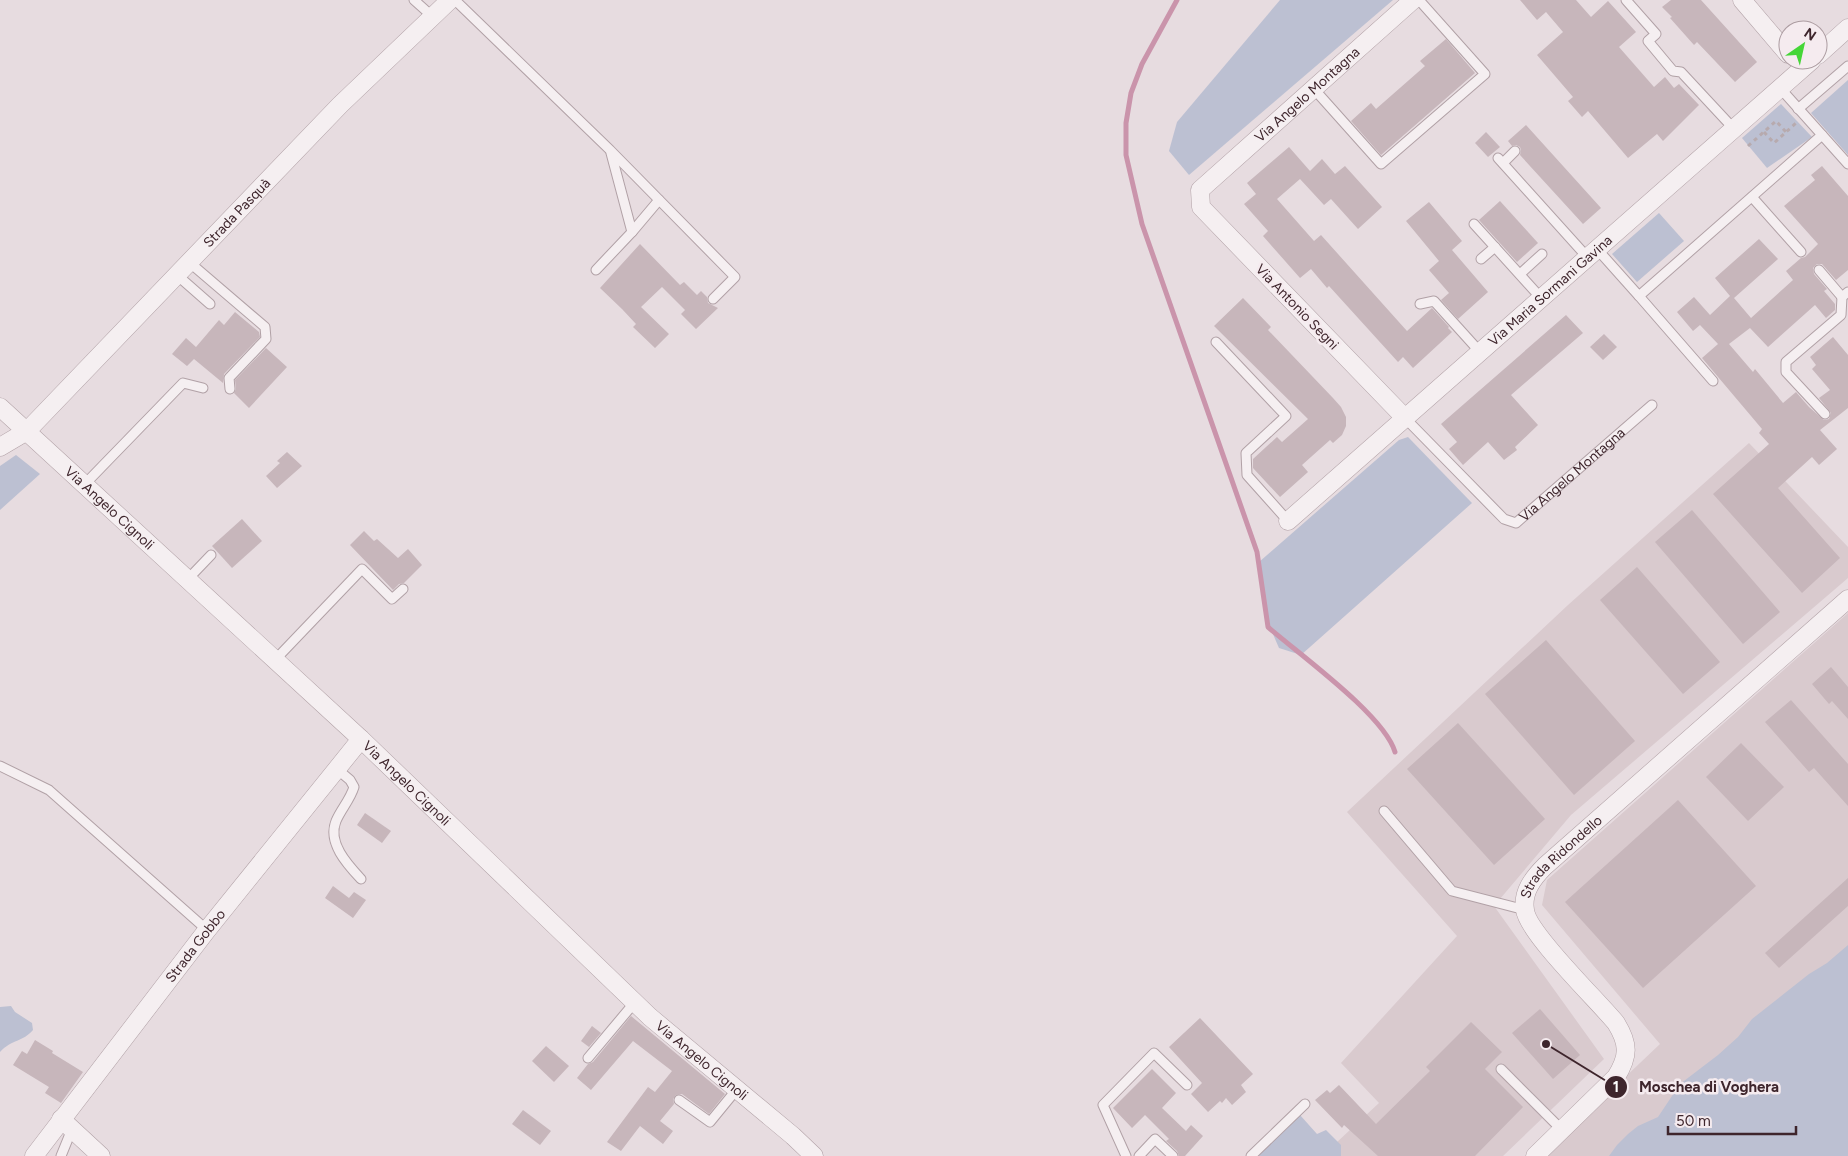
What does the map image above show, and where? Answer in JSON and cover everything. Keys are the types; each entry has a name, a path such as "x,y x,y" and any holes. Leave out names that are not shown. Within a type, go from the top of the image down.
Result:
{"street":[{"name":"Strada Pasquà","path":"0,447 27,431 340,105 450,0"},
{"name":"Via Angelo Montagna","path":"1200,190 1413,0"},
{"path":"1742,0 1778,42"},
{"path":"1828,46 1848,28"},
{"name":"Via Maria Sormani Gavina","path":"1288,521 1734,129 1780,88 1796,70"},
{"name":"Via Antonio Segni","path":"1200,190 1201,207 1405,418"},
{"name":"Via Angelo Cignoli","path":"0,408 361,739 650,1017 793,1136 814,1156"},
{"name":"Strada Ridondello","path":"1535,1156 1616,1077 1624,1064 1626,1053 1624,1036 1616,1023 1535,932 1525,910 1527,889 1534,876 1848,599"},
{"name":"Strada Gobbo","path":"34,1156 66,1124 207,930 361,739"},
{"path":"66,1124 101,1156"}],"lane":[{"path":"414,0 432,17"},
{"path":"454,0 610,150 734,277 713,299"},
{"path":"1314,89 1382,164 1485,74 1419,0"},
{"path":"1626,0 1656,34 1648,41 1673,71 1681,72 1734,129"},
{"path":"1801,112 1848,66"},
{"path":"1780,88 1848,164"},
{"path":"1639,296 1822,135"},
{"path":"610,150 632,232"},
{"path":"1515,151 1501,160 1593,253 1639,296 1713,381"},
{"path":"1752,197 1802,252"},
{"path":"596,270 659,200"},
{"path":"1474,224 1541,298"},
{"path":"1481,259 1495,247"},
{"path":"1520,274 1542,254"},
{"path":"183,269 210,304"},
{"path":"183,269 265,327 266,339 229,378 230,389"},
{"path":"1818,270 1845,294 1841,315 1786,362 1786,372 1825,414"},
{"path":"1420,304 1434,301 1480,352"},
{"path":"1841,315 1848,322"},
{"path":"1216,342 1286,416 1246,453 1247,474 1288,521"},
{"path":"84,484 183,383 203,388"},
{"name":"Via Angelo Montagna","path":"1405,418 1504,520 1516,523 1652,404"},
{"path":"188,579 211,555"},
{"path":"275,660 362,569 392,599 402,589"},
{"path":"0,766 49,790 207,930"},
{"path":"337,769 350,780 354,787 351,797 333,828 335,840 343,857 361,879"},
{"path":"1384,812 1452,891 1525,910"},
{"path":"588,1058 635,1002"},
{"path":"1126,1156 1103,1105 1154,1053 1187,1085"},
{"path":"1501,1069 1562,1130"},
{"path":"679,1100 710,1122 737,1089"},
{"path":"1252,1156 1305,1104"},
{"path":"61,1156 66,1124"},
{"path":"1139,1156 1155,1139 1173,1156"}],"path":[{"path":"1764,132 1774,142 1786,132 1801,112"},
{"path":"1748,146 1776,121 1786,132"}],"shaded area":[{"path":"1280,0 1393,0 1189,175 1169,151 1177,122"},
{"path":"1848,80 1848,155 1811,113"},
{"path":"1781,104 1812,137 1767,168 1742,138"},
{"path":"1659,213 1684,241 1637,282 1612,254"},
{"path":"1408,437 1472,503 1301,655 1279,648 1269,625 1259,562 1399,440"},
{"path":"1749,443 1848,547 1848,578 1571,815 1494,906 1604,1059 1503,1156 1322,1156 1379,1103 1341,1063 1457,936 1347,812 1568,605"},
{"path":"16,455 40,474 0,510 0,466"},
{"path":"1848,613 1848,1156 1542,1156 1660,1044 1542,905 1547,880"},
{"path":"1848,945 1848,1156 1609,1156 1617,1145 1638,1126 1658,1117 1680,1084 1738,1037 1752,1019"},
{"path":"11,1006 15,1012 32,1023 33,1030 0,1052 0,1007"},
{"path":"1298,1115 1317,1134 1326,1130 1341,1145 1341,1156 1257,1156"}],"building":[{"path":"1520,0 1576,0 1591,17 1608,1 1636,32 1619,47 1654,87 1665,77 1674,88 1679,84 1699,105 1663,141 1657,134 1628,158 1588,111 1582,117 1568,101 1573,97 1537,55 1563,32 1546,12 1537,20"},
{"path":"1671,0 1701,0 1757,62 1735,82 1697,42 1694,45 1670,18 1672,17 1662,7"},
{"path":"1446,39 1475,73 1381,155 1351,121 1371,103 1376,109 1425,66 1420,61"},
{"path":"1526,125 1601,208 1583,224 1520,155 1520,147 1512,146 1508,141"},
{"path":"1486,132 1500,147 1488,157 1475,143"},
{"path":"1289,147 1310,171 1322,159 1335,174 1345,166 1382,207 1358,229 1331,199 1324,205 1300,179 1277,199 1314,241 1321,235 1407,331 1432,308 1449,327 1452,332 1413,368 1403,357 1398,362 1329,286 1327,288 1311,269 1300,278 1263,236 1268,231 1244,204 1256,194 1247,183"},
{"path":"1822,166 1848,196 1848,270 1836,280 1822,264 1817,264 1813,268 1814,274 1827,289 1824,291 1835,304 1835,310 1826,318 1815,305 1768,347 1750,328 1729,344 1753,372 1755,369 1783,403 1796,392 1824,420 1829,419 1831,413 1819,398 1830,390 1812,369 1816,365 1810,357 1833,337 1848,355 1848,408 1820,430 1837,449 1819,465 1812,457 1778,488 1840,558 1802,593 1713,494 1769,444 1759,433 1762,429 1702,358 1718,344 1700,325 1693,331 1677,312 1694,297 1710,315 1730,296 1715,278 1759,239 1778,259 1734,298 1751,318 1793,280 1786,271 1801,258 1805,257 1818,244 1784,206 1815,180 1811,175"},
{"path":"1500,201 1538,243 1517,262 1479,220"},
{"path":"1429,202 1462,241 1452,250 1488,292 1458,319 1441,300 1449,293 1429,270 1439,261 1406,221"},
{"path":"640,244 680,285 684,282 697,295 701,291 707,297 708,303 718,308 696,329 681,314 685,310 662,287 641,307 669,334 655,348 633,327 636,324 600,288"},
{"path":"1243,298 1271,327 1268,330 1341,407 1346,417 1346,426 1342,435 1333,443 1330,440 1302,465 1308,472 1280,497 1253,468 1253,459 1277,437 1282,442 1308,419 1214,326"},
{"path":"235,312 259,332 260,337 224,374 223,383 194,359 187,366 172,354 186,338 196,347 219,320 224,325"},
{"path":"1566,315 1583,333 1511,395 1538,425 1515,447 1517,450 1504,460 1488,442 1463,465 1449,449 1457,442 1441,424"},
{"path":"1604,334 1617,347 1603,360 1590,347"},
{"path":"266,348 287,367 249,408 234,393 236,389 235,380"},
{"path":"287,452 302,466 277,488 266,476 280,463 277,461"},
{"path":"1692,510 1780,612 1743,644 1655,542"},
{"path":"242,519 262,541 232,568 212,546"},
{"path":"364,531 374,541 377,539 398,558 408,549 422,565 404,583 399,584 393,590 350,545"},
{"path":"1637,567 1720,662 1683,694 1600,600"},
{"path":"1546,640 1635,741 1574,795 1485,694"},
{"path":"1831,667 1848,687 1848,719 1832,701 1829,704 1812,684"},
{"path":"1791,700 1848,764 1848,806 1814,768 1809,772 1765,722"},
{"path":"1458,723 1545,819 1494,865 1407,769"},
{"path":"1741,743 1784,787 1748,821 1706,777"},
{"path":"1678,800 1756,886 1643,988 1565,902"},
{"path":"365,813 391,831 382,843 357,825"},
{"path":"1848,878 1848,906 1779,968 1765,953"},
{"path":"333,886 349,898 354,892 366,900 353,918 325,898"},
{"path":"1540,1009 1580,1055 1553,1079 1512,1033"},
{"path":"631,1016 725,1094 709,1114 682,1094 676,1095 673,1099 674,1104 660,1121 673,1131 663,1144 640,1126 621,1151 607,1142 648,1087 655,1092 672,1071 633,1041 591,1090 577,1078 588,1064 593,1062"},
{"path":"1200,1018 1253,1074 1241,1085 1246,1092 1232,1105 1226,1098 1208,1112 1191,1094 1202,1083 1169,1047"},
{"path":"1471,1022 1502,1052 1485,1069 1523,1107 1475,1156 1378,1156 1344,1125 1342,1128 1315,1100 1327,1090 1330,1093 1339,1085 1376,1124 1430,1071 1426,1067"},
{"path":"592,1026 601,1033 589,1047 581,1041"},
{"path":"35,1040 83,1072 61,1103 45,1093 49,1087 13,1065 22,1051 27,1054"},
{"path":"546,1046 569,1066 554,1082 532,1061"},
{"path":"1152,1069 1176,1093 1162,1108 1186,1131 1191,1125 1203,1136 1185,1156 1179,1156 1177,1151 1166,1141 1169,1139 1145,1115 1132,1128 1113,1108"},
{"path":"523,1110 551,1131 540,1145 512,1124"}],"waterway":[{"path":"1177,0 1142,64 1131,93 1126,123 1126,155 1142,224 1257,552 1268,627 1358,704 1388,737 1395,752"}],"place":[{"name":"Moschea di Voghera","path":"1546,1044"}]}
